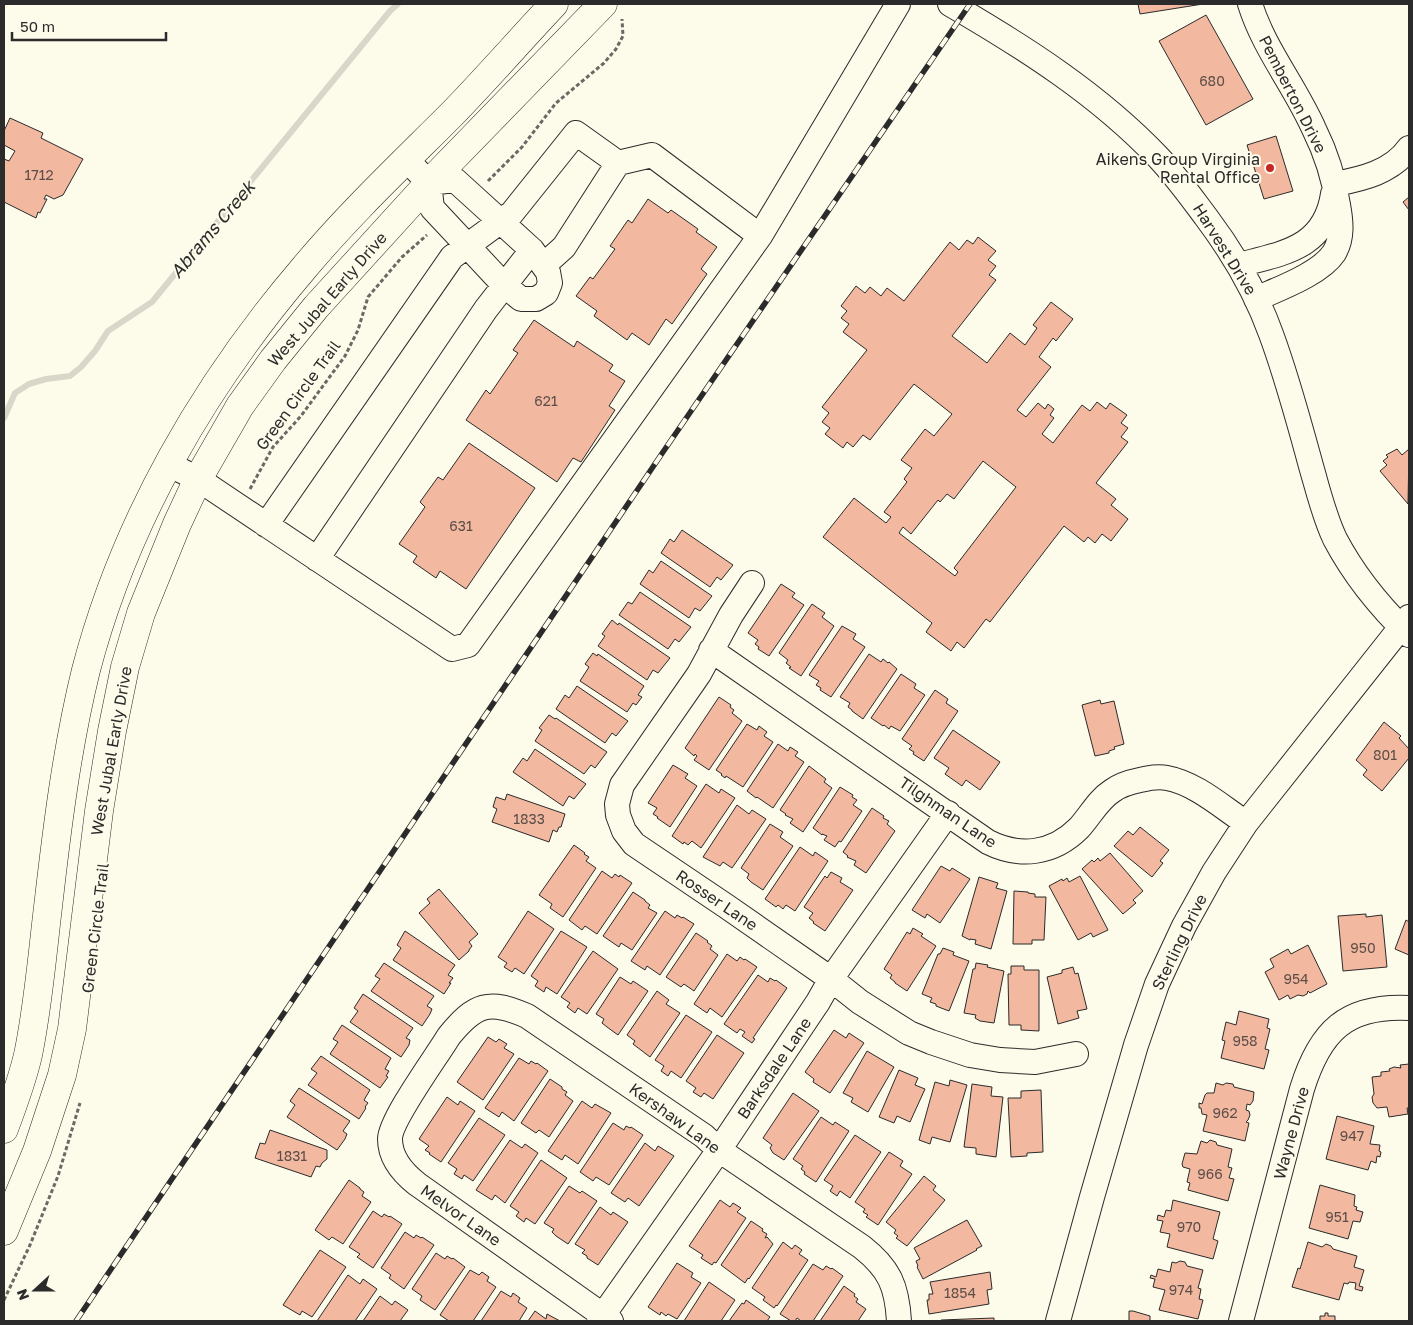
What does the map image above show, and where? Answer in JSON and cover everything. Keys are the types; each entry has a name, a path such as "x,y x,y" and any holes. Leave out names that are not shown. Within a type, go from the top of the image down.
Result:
{"main road":[{"name":"West Jubal Early Drive","path":"4,1129 20,1086 28,1054 40,983 66,768 76,714 87,668 125,551 168,464 222,374 265,315 353,213 454,112 554,4"},
{"name":"West Jubal Early Drive","path":"4,1231 37,1151 62,1075 72,1029 100,802 125,667 142,613 177,524 198,479 240,406 273,360 316,307 429,182 613,10"}],"street":[{"path":"168,464 198,479 452,649 468,645 760,236 898,4"},
{"name":"Harvest Drive","path":"950,4 1071,81 1107,109 1158,158 1186,190 1220,236 1239,265 1271,332 1288,383 1324,512 1335,538 1360,580 1407,627"},
{"name":"Pemberton Drive","path":"1250,4 1264,39 1314,127 1335,184 1341,228 1340,240 1333,253 1314,270 1256,299"},
{"path":"266,525 452,257 512,213 576,134 618,163"},
{"path":"1239,265 1277,255 1296,248 1309,240 1321,229 1328,217 1335,184 1371,175 1388,167 1404,155 1409,148"},
{"path":"317,559 480,317 504,285 538,257 564,247 618,163 652,155 760,236"},
{"path":"406,159 429,182 432,208 504,285 521,299 536,299 546,293 550,283 548,272 538,257 501,221 455,180 429,182"},
{"name":"Rosser Lane","path":"752,583 711,650 699,674 622,785 617,804 620,823 629,838 639,848 831,979 860,1002 909,1033 962,1052 1000,1060 1023,1062 1050,1060 1076,1054"},
{"name":"Sterling Drive","path":"1058,1321 1132,1058 1158,984 1184,926 1214,872 1246,823 1407,627"},
{"name":"Tilghman Lane","path":"711,650 988,842 997,846 1014,851 1030,852 1048,848 1072,834 1110,792 1119,786 1145,779 1164,777 1187,784 1246,823"},
{"name":"Barksdale Lane","path":"604,1319 818,1002 831,979 948,813"},
{"name":"Kershaw Lane","path":"425,1073 449,1036 474,1011 488,1006 496,1006 510,1008 527,1016 704,1136 719,1150 870,1253 882,1266 895,1288 898,1300 899,1321"},
{"name":"Wayne Drive","path":"1240,1321 1302,1089 1316,1052 1325,1038 1337,1026 1351,1018 1369,1010 1389,1007 1409,1008"},
{"name":"Melvor Lane","path":"425,1073 396,1118 390,1133 391,1148 400,1168 416,1184 604,1319"}],"path":[{"path":"472,194 496,174 522,147 556,103 610,56 623,36 613,10"},
{"name":"Green Circle Trail","path":"231,502 249,492 273,447 302,416 345,356 358,330 368,297 402,257 443,220"},
{"path":"4,1300 30,1245 58,1176 80,1100"}],"building":[{"path":"1138,4 1203,4 1140,14"},
{"path":"1206,15 1253,99 1206,125 1159,41"},
{"path":"10,118 43,133 41,138 83,159 63,195 54,199 46,195 44,199 47,199 36,218 4,202 4,159 9,161 15,151 4,145 4,131"},
{"name":"Aikens Group Virginia Rental Office","path":"1276,136 1293,191 1264,199 1247,145"},
{"path":"1409,197 1409,210 1403,202"},
{"path":"648,199 668,213 671,210 698,229 696,232 717,247 701,269 707,274 672,324 666,319 649,345 632,333 627,340 594,316 597,311 576,296 590,277 593,279 615,249 610,246 628,220 632,223"},
{"path":"978,237 996,251 988,260 996,266 989,275 996,280 952,336 987,363 1010,333 1025,345 1037,328 1033,325 1051,302 1073,319 1056,341 1053,338 1039,357 1051,367 1017,410 1026,417 1038,403 1045,409 1048,404 1054,409 1050,415 1054,418 1042,434 1053,443 1082,405 1090,411 1097,402 1106,409 1110,403 1127,415 1121,423 1128,428 1121,437 1128,442 1096,483 1116,499 1111,505 1128,519 1111,541 1102,534 1095,543 1088,537 1084,542 1064,526 990,622 986,619 964,648 957,642 951,651 926,632 932,623 823,537 854,498 886,523 891,517 884,512 907,482 904,479 912,468 901,460 925,429 934,436 952,414 914,384 870,440 863,435 853,447 847,442 843,448 825,434 830,428 822,422 829,413 822,407 867,350 843,332 849,324 841,318 847,311 841,306 856,286 865,293 870,287 881,296 887,288 904,301 950,242 959,250 967,240 973,244","holes":["983,461 1016,487 954,568 958,572 955,576 899,533 903,527 911,534 938,500 940,502 947,494 954,499"]},
{"path":"534,320 574,347 577,341 613,365 609,371 625,381 609,406 615,410 581,462 573,458 557,482 466,420 486,390 490,394 518,353 513,350"},
{"path":"469,443 535,488 466,589 440,571 436,578 413,562 417,556 399,544 425,507 420,502 438,477 443,480"},
{"path":"1397,449 1402,455 1409,449 1408,504 1380,471 1387,465 1383,461 1388,457 1386,455"},
{"path":"682,530 733,565 721,580 717,577 710,587 661,553 670,539 674,542"},
{"path":"661,561 712,596 700,611 695,608 689,618 640,584 649,570 653,573"},
{"path":"781,584 795,593 792,597 804,605 769,656 758,649 759,647 755,644 758,640 748,633"},
{"path":"640,592 691,627 679,642 675,639 668,649 619,615 628,602 632,604"},
{"path":"812,604 825,613 822,617 834,626 801,676 789,668 791,667 786,663 788,660 779,653"},
{"path":"612,620 670,658 658,673 653,670 647,680 598,646 605,636 602,634"},
{"path":"842,626 856,634 853,639 865,647 831,697 816,685 819,681 809,675"},
{"path":"593,653 597,656 598,654 644,686 638,695 642,697 636,705 633,703 627,712 580,681 589,667 585,664"},
{"path":"869,654 881,662 883,659 889,662 897,669 863,719 848,707 850,703 840,697"},
{"path":"901,674 916,684 914,688 925,695 900,731 891,726 889,729 871,718"},
{"path":"577,686 628,721 616,736 612,733 605,743 556,709 565,695 569,698"},
{"path":"935,690 948,699 946,703 958,711 924,761 913,754 914,752 909,749 912,746 902,739"},
{"path":"719,697 731,705 730,707 734,710 732,713 742,721 709,770 694,760 697,756 695,754 694,756 685,748"},
{"path":"1100,700 1101,704 1114,701 1124,744 1114,747 1115,749 1109,751 1109,753 1095,756 1082,705"},
{"path":"549,715 607,752 595,768 591,765 584,774 535,741 542,730 539,728"},
{"path":"1384,722 1401,736 1399,738 1409,749 1409,758 1382,791 1363,775 1367,770 1356,760"},
{"path":"747,724 757,730 759,726 767,732 764,736 773,742 743,787 726,776 725,778 716,770"},
{"path":"953,730 1000,762 980,790 966,780 962,786 945,774 949,768 934,758"},
{"path":"778,744 788,751 790,747 798,752 795,756 804,762 773,808 747,791"},
{"path":"535,749 586,784 574,799 569,796 563,806 513,772 523,758 527,761"},
{"path":"673,765 688,774 685,778 697,786 670,827 653,814 657,808 648,803"},
{"path":"809,766 826,779 824,782 832,788 803,832 790,823 793,819 780,810"},
{"path":"706,784 719,793 721,789 735,798 701,848 692,841 688,845 684,842 683,844 672,836"},
{"path":"840,787 853,795 852,797 857,800 853,805 862,811 841,842 839,841 835,847 824,840 827,836 822,835 813,828"},
{"path":"507,794 565,814 561,827 559,827 557,832 553,830 549,842 492,822 497,809 493,807 496,797 505,800"},
{"path":"737,805 749,814 752,810 766,819 732,868 723,862 720,866 703,857"},
{"path":"872,808 889,821 887,824 895,831 866,873 854,865 856,861 847,857 843,852"},
{"path":"770,824 783,832 780,837 793,846 763,890 747,878 749,874 741,868"},
{"path":"1140,827 1169,850 1160,861 1163,863 1152,877 1114,846 1128,831 1133,835"},
{"path":"574,845 589,857 586,861 596,868 563,917 550,908 552,904 539,895"},
{"path":"800,847 813,856 815,852 828,861 795,911 786,905 783,909 778,905 776,907 765,899"},
{"path":"1110,853 1143,891 1133,900 1136,903 1123,914 1082,869 1092,860 1094,862 1098,858 1100,861"},
{"path":"941,866 950,871 952,868 970,879 940,923 927,914 925,918 912,910"},
{"path":"602,871 612,878 615,874 619,877 620,875 632,883 597,934 585,926 582,930 569,920"},
{"path":"831,872 842,878 840,882 853,890 825,931 813,923 809,918 813,913 804,907 825,876 827,878"},
{"path":"1080,876 1108,930 1093,937 1091,933 1078,940 1049,886 1062,879 1063,881 1067,878 1069,882"},
{"path":"979,877 998,883 996,888 1007,891 991,949 975,944 976,940 970,940 962,936"},
{"path":"439,889 478,934 469,942 472,946 469,951 459,960 419,913 430,903 427,899"},
{"path":"1014,891 1035,894 1035,897 1046,897 1044,940 1032,940 1032,944 1013,944"},
{"path":"633,892 650,905 648,908 657,913 632,950 621,943 619,947 603,936"},
{"path":"528,911 554,929 524,974 515,968 512,972 504,967 507,963 498,957"},
{"path":"665,911 675,918 677,915 694,924 660,975 647,966 645,970 631,961"},
{"path":"1366,914 1366,917 1382,915 1387,967 1343,971 1338,916"},
{"path":"1406,920 1409,922 1409,955 1395,949"},
{"path":"913,928 936,946 907,991 895,983 890,978 892,975 884,969 907,932 910,934"},
{"path":"405,931 455,965 448,975 453,978 444,994 393,960 401,948 397,945"},
{"path":"561,931 587,947 557,994 546,987 544,992 535,986 538,981 531,976"},
{"path":"696,933 708,941 712,946 710,949 718,955 694,991 684,984 681,987 666,977"},
{"path":"1308,945 1327,984 1310,993 1308,991 1303,996 1298,995 1290,999 1288,995 1279,1000 1265,972 1274,967 1270,959 1288,949 1291,954"},
{"path":"943,948 954,952 953,955 969,961 949,1011 936,1006 936,1004 930,1002 932,998 922,994 938,954 940,954"},
{"path":"593,951 618,969 587,1014 578,1008 575,1013 567,1007 570,1003 561,997"},
{"path":"727,954 737,961 740,957 745,959 757,967 722,1017 710,1008 707,1013 694,1004"},
{"path":"384,963 434,996 427,1006 432,1009 430,1014 422,1026 371,991 380,979 375,976"},
{"path":"976,963 1004,971 994,1023 980,1021 975,1018 976,1015 964,1013 973,969 975,969"},
{"path":"1011,966 1024,966 1024,970 1039,970 1039,1031 1021,1030 1021,1025 1009,1025 1008,974 1011,974"},
{"path":"1073,967 1075,974 1078,973 1087,1009 1077,1011 1079,1018 1058,1024 1047,977 1062,973 1062,970"},
{"path":"758,975 768,982 770,978 776,980 787,988 753,1038 755,1039 752,1043 742,1036 745,1032 740,1029 737,1033 724,1024"},
{"path":"620,977 631,984 633,981 648,991 618,1035 602,1023 604,1019 596,1014"},
{"path":"657,991 669,1000 666,1004 680,1013 650,1057 633,1044 635,1041 627,1035"},
{"path":"363,994 413,1028 406,1038 410,1040 409,1045 401,1057 350,1022 358,1011 354,1008"},
{"path":"1239,1011 1269,1019 1267,1028 1270,1029 1265,1049 1269,1050 1264,1069 1221,1058 1225,1041 1222,1040 1226,1022 1236,1025"},
{"path":"686,1015 712,1032 681,1078 671,1071 668,1076 661,1071 664,1066 655,1060"},
{"path":"342,1025 391,1058 385,1069 389,1071 386,1076 388,1077 380,1088 330,1054 338,1042 333,1039"},
{"path":"834,1030 846,1038 849,1033 864,1043 830,1093 813,1082 814,1079 805,1072"},
{"path":"717,1035 744,1053 713,1099 704,1093 701,1097 693,1092 696,1088 686,1081"},
{"path":"488,1037 496,1042 499,1039 507,1044 504,1048 514,1054 483,1100 457,1082"},
{"path":"867,1051 894,1067 868,1112 851,1102 853,1098 843,1093"},
{"path":"321,1056 370,1090 364,1100 368,1103 359,1119 308,1085 317,1073 311,1069"},
{"path":"519,1058 529,1064 531,1061 537,1063 548,1071 514,1121 502,1112 499,1117 485,1108"},
{"path":"1409,1064 1408,1114 1389,1117 1387,1107 1377,1108 1373,1103 1372,1077 1381,1076 1381,1072 1390,1071 1389,1069 1394,1067 1401,1068 1400,1065"},
{"path":"899,1070 918,1078 915,1085 925,1089 910,1122 897,1116 894,1123 879,1117"},
{"path":"550,1079 562,1087 567,1092 565,1095 573,1101 549,1137 539,1130 536,1133 521,1123"},
{"path":"950,1080 967,1085 950,1142 932,1137 930,1144 919,1140 935,1082 949,1086"},
{"path":"1216,1083 1223,1085 1226,1083 1233,1084 1234,1087 1254,1092 1253,1101 1250,1105 1247,1104 1246,1110 1249,1111 1250,1115 1246,1122 1249,1123 1245,1141 1203,1131 1207,1115 1202,1114 1199,1103 1202,1104 1207,1093 1214,1093"},
{"path":"972,1084 992,1087 991,1096 1003,1097 996,1157 976,1154 976,1148 964,1147"},
{"path":"299,1088 350,1121 343,1131 347,1134 345,1139 337,1150 287,1117 295,1105 290,1101"},
{"path":"1041,1090 1043,1152 1011,1157 1008,1098 1021,1098 1021,1091"},
{"path":"793,1093 819,1111 784,1160 773,1153 770,1148 772,1145 763,1138"},
{"path":"447,1097 458,1105 460,1101 475,1111 441,1162 425,1150 429,1146 419,1139"},
{"path":"582,1101 592,1108 595,1104 611,1113 578,1164 565,1155 562,1160 548,1151"},
{"path":"1337,1116 1374,1126 1370,1144 1380,1145 1379,1151 1381,1152 1380,1157 1377,1156 1376,1163 1371,1161 1368,1170 1326,1159"},
{"path":"821,1117 833,1125 835,1122 849,1131 816,1182 804,1174 805,1172 801,1169 803,1166 793,1159"},
{"path":"479,1118 505,1135 473,1181 464,1175 462,1179 454,1174 457,1169 448,1163"},
{"path":"613,1123 624,1130 626,1126 631,1127 643,1135 609,1185 596,1177 593,1181 580,1172"},
{"path":"270,1130 327,1150 327,1159 320,1167 316,1166 311,1177 255,1158 260,1143 265,1144"},
{"path":"855,1135 881,1152 850,1198 840,1191 837,1196 830,1191 833,1186 824,1180"},
{"path":"510,1140 522,1148 525,1144 538,1153 505,1203 495,1195 492,1200 476,1190"},
{"path":"1210,1140 1216,1142 1217,1145 1232,1149 1228,1167 1232,1168 1229,1178 1234,1179 1228,1201 1188,1190 1190,1183 1187,1182 1190,1169 1183,1167 1182,1164 1185,1153 1197,1154 1201,1141 1207,1143"},
{"path":"645,1143 655,1151 658,1146 674,1156 639,1206 628,1198 625,1202 611,1193"},
{"path":"889,1152 903,1161 900,1166 912,1174 878,1225 866,1217 868,1215 863,1212 865,1209 855,1202"},
{"path":"541,1160 567,1178 535,1224 526,1218 524,1222 516,1216 519,1212 510,1206"},
{"path":"924,1176 936,1186 933,1190 945,1200 907,1246 896,1238 898,1236 894,1233 896,1230 886,1222"},
{"path":"349,1180 364,1192 362,1196 371,1202 343,1244 332,1237 329,1240 315,1230"},
{"path":"1320,1185 1355,1195 1354,1206 1357,1207 1356,1210 1363,1212 1360,1222 1353,1221 1348,1239 1309,1228"},
{"path":"569,1186 580,1193 582,1191 597,1201 568,1244 552,1232 554,1229 544,1223"},
{"path":"720,1200 730,1207 733,1203 741,1208 737,1212 746,1218 716,1263 714,1262 712,1265 701,1258 703,1255 689,1246"},
{"path":"1173,1200 1220,1212 1213,1239 1218,1241 1213,1259 1167,1247 1170,1234 1160,1232 1163,1221 1157,1220 1158,1215 1164,1217 1166,1210 1171,1211"},
{"path":"600,1207 611,1215 613,1212 628,1222 598,1265 582,1253 585,1250 575,1244"},
{"path":"373,1211 382,1217 384,1214 390,1216 402,1224 373,1268 357,1257 360,1254 349,1247"},
{"path":"967,1220 982,1246 923,1279 916,1261 920,1259 914,1248"},
{"path":"751,1221 763,1229 762,1231 767,1234 765,1238 767,1237 773,1244 745,1283 721,1265"},
{"path":"405,1232 414,1238 416,1235 422,1237 434,1245 404,1289 389,1278 391,1275 381,1268"},
{"path":"783,1242 792,1249 795,1245 802,1250 799,1254 808,1260 774,1308 763,1300 765,1297 752,1288"},
{"path":"1308,1242 1322,1247 1326,1244 1333,1249 1357,1256 1354,1267 1364,1270 1359,1286 1363,1287 1362,1291 1355,1289 1356,1283 1344,1283 1339,1300 1292,1287 1298,1268 1300,1269"},
{"path":"320,1250 346,1267 312,1317 302,1311 300,1315 283,1305"},
{"path":"436,1253 445,1259 447,1256 453,1258 465,1267 435,1310 420,1300 422,1296 412,1289"},
{"path":"1172,1262 1185,1262 1187,1266 1203,1270 1198,1288 1201,1289 1199,1299 1203,1300 1198,1319 1159,1310 1165,1290 1153,1287 1155,1279 1150,1278 1151,1275 1156,1277 1158,1269 1170,1272"},
{"path":"677,1263 693,1273 691,1277 701,1283 677,1319 668,1314 666,1316 661,1312 660,1315 648,1307"},
{"path":"813,1264 823,1270 826,1266 832,1268 843,1276 813,1321 801,1321 797,1318 795,1321 791,1321 780,1314"},
{"path":"470,1270 479,1275 482,1272 489,1277 487,1281 496,1287 473,1321 449,1321 440,1315"},
{"path":"990,1272 992,1289 987,1290 989,1304 929,1314 927,1300 929,1300 929,1294 933,1294 930,1282"},
{"path":"348,1275 360,1284 363,1279 377,1289 355,1321 317,1321"},
{"path":"709,1282 735,1300 721,1321 684,1321"},
{"path":"844,1286 855,1294 854,1296 858,1299 856,1302 866,1309 858,1321 820,1321"},
{"path":"501,1291 511,1297 513,1293 520,1298 518,1302 527,1308 519,1321 481,1321"},
{"path":"380,1296 392,1305 395,1301 408,1310 400,1321 363,1321"},
{"path":"746,1300 770,1317 767,1321 729,1321"},
{"path":"535,1311 546,1319 547,1314 560,1321 528,1321"},
{"path":"1129,1311 1150,1316 1150,1321 1129,1321"},
{"path":"1325,1313 1328,1313 1328,1316 1335,1316 1335,1321 1320,1321 1320,1316 1325,1316"},
{"path":"994,1318 994,1321 941,1321 941,1320"}],"waterway":[{"name":"Abrams Creek","path":"4,418 15,393 29,384 46,379 70,376 95,351 108,331 152,302 390,11 398,4"}],"railway":[{"path":"76,1321 663,452 970,4"}],"place":[{"name":"Aikens Group Virginia Rental Office","path":"1270,168"}]}
